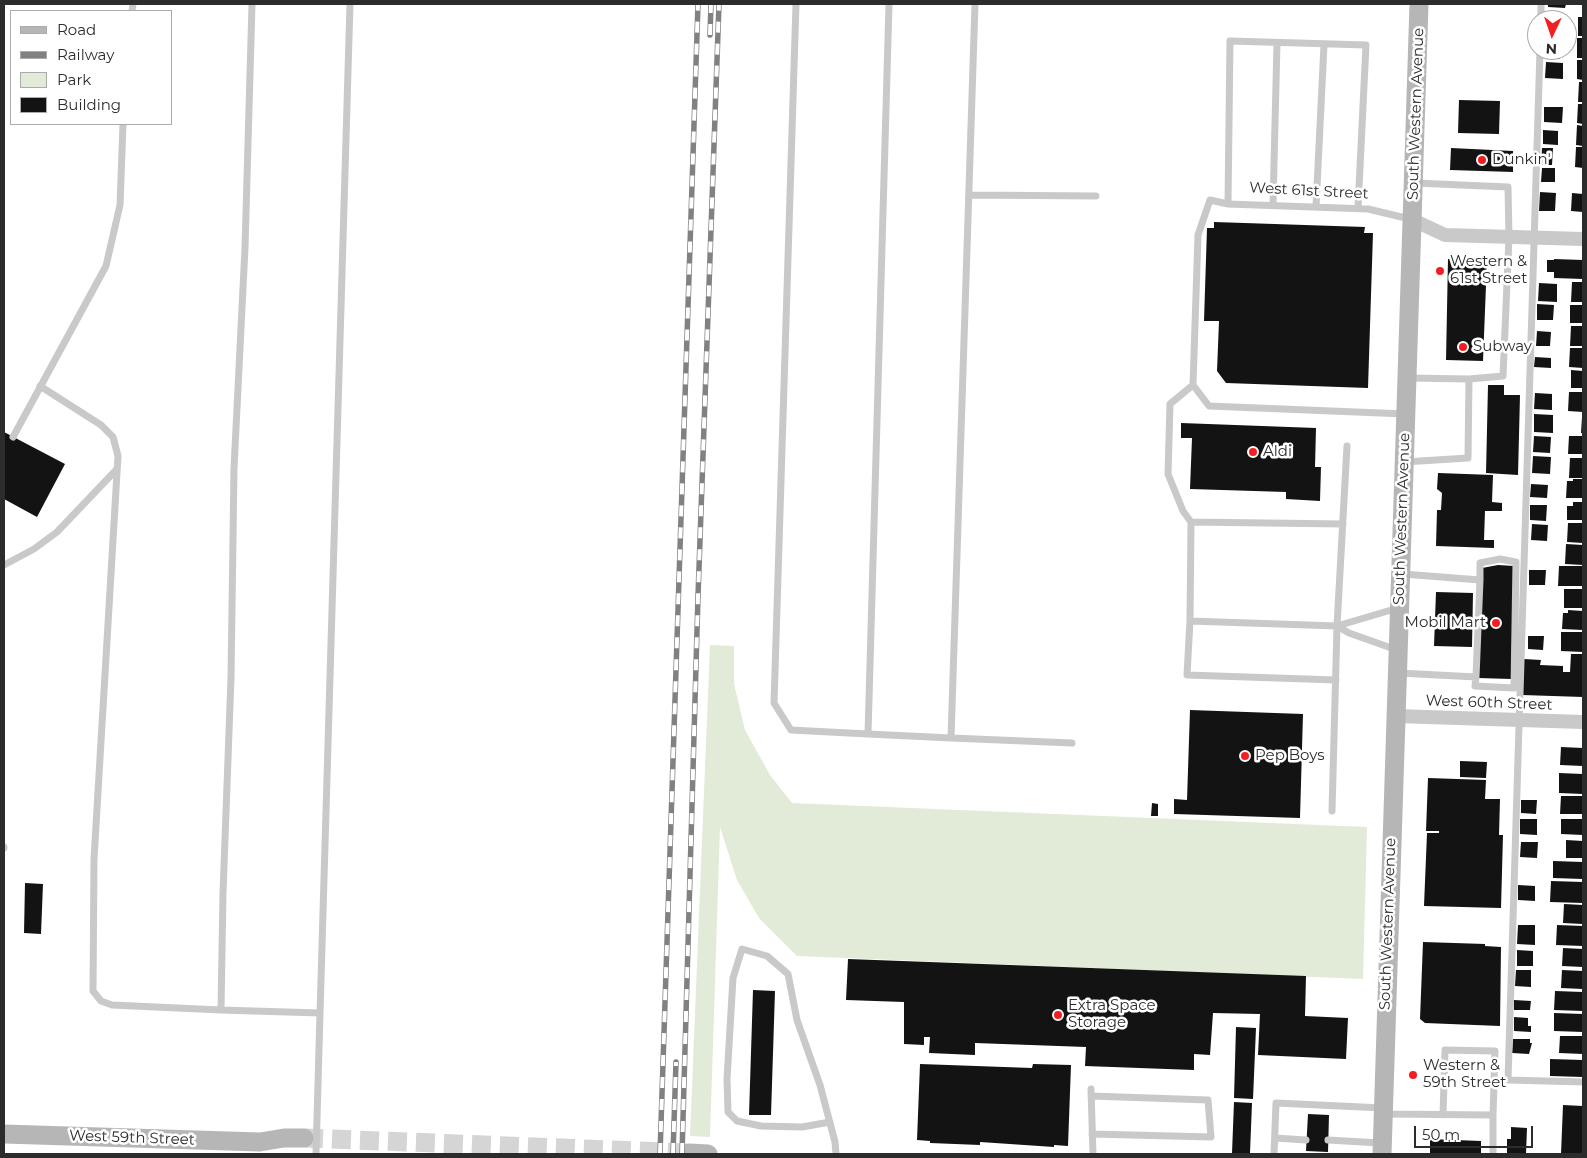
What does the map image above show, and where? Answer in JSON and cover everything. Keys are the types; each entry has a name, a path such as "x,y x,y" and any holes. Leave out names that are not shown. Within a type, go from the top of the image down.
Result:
{"main road":[{"name":"South Western Avenue","path":"1382,1149 1419,4"},
{"name":"West 59th Street","path":"4,1134 260,1142 284,1138 308,1147"},
{"path":"689,1153 708,1154"}],"street":[{"name":"West 61st Street","path":"1413,220 1446,235 1583,239"},
{"name":"West 60th Street","path":"1395,716 1583,722"}],"lane":[{"path":"221,1010 223,893 231,678 234,468 245,248 252,4"},
{"path":"308,1147 320,1013 350,4"},
{"path":"796,4 774,703 791,730 1072,743"},
{"path":"868,734 889,4"},
{"path":"951,738 975,4"},
{"path":"1228,204 1230,41 1366,45 1358,208"},
{"path":"1273,205 1277,43"},
{"path":"1316,207 1324,45"},
{"path":"1540,60 1508,1080 1583,1082"},
{"path":"13,437 106,266 120,205 123,125"},
{"path":"1407,378 1469,379 1503,376 1508,237 1508,187 1414,183"},
{"path":"969,195 1096,196"},
{"name":"West 61st Street","path":"1193,385 1198,235 1210,200 1228,204 1358,208 1413,220"},
{"path":"1404,462 1468,458 1469,379"},
{"path":"1336,680 1187,675 1190,621 1190,522 1183,511 1168,474 1170,404 1193,385 1210,406 1406,414"},
{"path":"40,386 101,425 114,437 118,456 94,859 93,991 101,1001 112,1005 320,1013"},
{"path":"1332,811 1337,626 1347,446"},
{"path":"4,565 34,549 57,532 117,468"},
{"path":"1190,522 1342,524"},
{"path":"1500,559 1516,562 1514,688 1475,686 1476,678 1480,563 1500,559"},
{"path":"1400,574 1480,580"},
{"path":"1190,621 1337,626 1399,608"},
{"path":"1337,626 1348,633 1397,650"},
{"path":"1396,673 1476,678"},
{"path":"830,1122 802,1127 761,1126 736,1121 728,1112 727,1080 733,978 742,949 767,956 788,974 797,1020 830,1122 836,1154"},
{"path":"1443,1115 1445,1050 1495,1051 1493,1154"},
{"path":"1092,1134 1211,1137 1208,1100 1091,1093 1092,1134 1093,1154"},
{"path":"1274,1154 1276,1103 1443,1115 1493,1115"},
{"path":"1275,1138 1306,1140"},
{"path":"1328,1140 1382,1149"}],"green space":[{"path":"710,645 734,646 734,684 745,730 770,775 792,803 1367,827 1363,979 797,956 759,918 737,880 720,827 710,1137 690,1136"}],"building":[{"path":"1548,4 1566,4 1565,8 1548,7"},
{"path":"1578,17 1583,17 1583,36 1578,36"},
{"path":"1577,38 1583,38 1583,58 1577,58"},
{"path":"1577,60 1583,60 1583,80 1577,79"},
{"path":"1546,62 1563,63 1563,79 1545,78"},
{"path":"1579,82 1583,82 1583,102 1578,102"},
{"path":"1459,100 1500,101 1499,134 1458,133"},
{"path":"1578,104 1583,104 1583,124 1577,123"},
{"path":"1544,107 1563,107 1562,123 1544,122"},
{"path":"1577,125 1583,126 1583,146 1576,145"},
{"path":"1543,130 1558,131 1558,145 1543,144"},
{"path":"1576,147 1583,147 1583,168 1575,167"},
{"name":"Dunkin'","path":"1451,148 1513,151 1513,172 1450,170"},
{"path":"1542,148 1553,148 1552,165 1541,165"},
{"path":"1542,168 1555,168 1555,182 1541,182"},
{"path":"1540,192 1556,193 1555,211 1539,211"},
{"path":"1572,193 1583,194 1583,212 1571,211"},
{"path":"1214,222 1365,227 1364,233 1373,233 1368,388 1226,383 1217,371 1219,321 1204,321 1207,228 1214,228"},
{"path":"1448,259 1487,260 1483,361 1446,360"},
{"path":"1547,260 1583,260 1583,279 1554,278 1554,272 1547,272"},
{"path":"1572,282 1583,282 1583,302 1571,302"},
{"path":"1539,283 1557,284 1557,302 1538,301"},
{"path":"1537,304 1554,305 1553,320 1537,320"},
{"path":"1570,305 1583,305 1583,323 1570,323"},
{"path":"1571,326 1583,326 1583,346 1570,346"},
{"path":"1537,331 1551,332 1550,346 1536,346"},
{"path":"1570,348 1583,348 1583,368 1569,367"},
{"path":"1535,357 1551,358 1551,368 1534,367"},
{"path":"1571,370 1583,371 1583,388 1571,388"},
{"path":"1488,385 1504,385 1504,395 1520,395 1518,475 1486,473"},
{"path":"1569,392 1583,392 1583,412 1568,411"},
{"path":"1535,393 1552,394 1552,410 1534,409"},
{"path":"1534,414 1553,415 1553,433 1534,432"},
{"path":"1582,417 1583,433 1581,433"},
{"name":"Aldi","path":"1181,423 1316,428 1315,467 1321,467 1320,501 1286,499 1286,492 1190,489 1192,438 1181,438"},
{"path":"4,432 65,464 37,517 4,499"},
{"path":"1534,436 1551,437 1550,453 1533,452"},
{"path":"1569,436 1583,436 1583,454 1568,454"},
{"path":"1533,456 1551,457 1550,474 1532,473"},
{"path":"1570,458 1583,458 1583,478 1569,478"},
{"path":"1438,473 1493,475 1492,502 1502,503 1502,511 1485,511 1484,540 1494,540 1494,548 1436,546 1437,510 1441,510 1442,493 1437,489"},
{"path":"1573,479 1583,479 1583,498 1566,498 1567,481 1573,481"},
{"path":"1531,484 1548,485 1547,498 1530,497"},
{"path":"1573,502 1583,502 1583,520 1567,520 1567,506 1573,506"},
{"path":"1530,505 1547,505 1546,521 1530,520"},
{"path":"1568,523 1583,523 1583,543 1567,542"},
{"path":"1532,524 1548,525 1547,541 1531,540"},
{"path":"1566,544 1583,545 1583,565 1565,564"},
{"name":"Mobil Mart","path":"1498,565 1514,566 1511,679 1478,678 1482,568"},
{"path":"1559,566 1583,566 1583,586 1558,586"},
{"path":"1529,570 1546,570 1545,585 1529,585"},
{"path":"1564,589 1583,589 1583,608 1564,608"},
{"path":"1436,592 1473,593 1472,647 1434,646"},
{"path":"1568,610 1583,611 1583,630 1562,629 1563,613 1568,613"},
{"path":"1561,632 1583,632 1583,652 1561,651"},
{"path":"1528,636 1544,636 1543,650 1528,649"},
{"path":"1571,654 1583,654 1583,697 1522,695 1524,659 1541,660 1540,665 1563,666 1563,672 1570,672"},
{"name":"Pep Boys","path":"1190,710 1303,714 1300,818 1174,814 1174,799 1187,800"},
{"path":"1561,747 1583,748 1583,766 1560,765"},
{"path":"1460,761 1487,762 1486,778 1460,777"},
{"path":"1559,773 1583,774 1583,794 1559,793"},
{"path":"1428,778 1486,780 1485,799 1500,799 1499,835 1503,835 1501,908 1424,906 1427,833 1439,833 1439,831 1426,831"},
{"path":"1561,796 1583,796 1583,814 1560,814"},
{"path":"1521,800 1537,800 1536,814 1521,813"},
{"path":"1152,803 1158,804 1158,816 1151,816"},
{"path":"1520,819 1537,819 1537,835 1520,834"},
{"path":"1561,819 1583,819 1583,835 1561,834"},
{"path":"1566,840 1583,841 1583,858 1566,858"},
{"path":"1521,842 1538,842 1537,858 1520,857"},
{"path":"1553,861 1583,862 1583,879 1553,878"},
{"path":"1551,881 1583,882 1583,903 1550,902"},
{"path":"25,883 43,884 41,934 24,933"},
{"path":"1518,885 1535,886 1535,901 1518,900"},
{"path":"1564,904 1583,905 1583,924 1563,923"},
{"path":"1518,925 1535,925 1535,945 1517,944"},
{"path":"1557,925 1583,926 1583,946 1556,945"},
{"path":"1423,942 1485,944 1485,946 1501,947 1500,1026 1425,1023 1420,1019"},
{"path":"1563,948 1583,949 1583,967 1562,966"},
{"path":"1517,950 1533,951 1533,966 1517,966"},
{"name":"Extra Space Storage","path":"848,959 1306,976 1305,1016 1348,1018 1346,1059 1258,1055 1260,1014 1213,1013 1210,1055 1194,1054 1194,1070 1085,1066 1086,1047 975,1043 975,1055 929,1053 930,1037 924,1037 924,1045 904,1044 904,1002 846,1000"},
{"path":"1516,970 1531,970 1531,987 1515,986"},
{"path":"1562,970 1583,971 1583,989 1561,988"},
{"path":"753,990 775,991 771,1115 749,1115"},
{"path":"1555,991 1583,992 1583,1011 1554,1010"},
{"path":"1514,1000 1531,1001 1530,1010 1514,1010"},
{"path":"1554,1013 1583,1014 1583,1032 1554,1031"},
{"path":"1514,1017 1528,1018 1528,1026 1531,1026 1531,1032 1514,1031"},
{"path":"1236,1027 1256,1028 1253,1099 1234,1098"},
{"path":"1560,1036 1583,1036 1583,1054 1559,1053"},
{"path":"1513,1039 1530,1039 1530,1043 1532,1043 1529,1054 1512,1053"},
{"path":"1550,1059 1583,1060 1583,1077 1550,1076"},
{"path":"920,1064 1032,1068 1033,1064 1071,1065 1068,1146 1054,1145 1054,1147 980,1142 980,1145 930,1143 930,1141 917,1140"},
{"path":"1234,1102 1252,1103 1250,1153 1232,1153"},
{"path":"1563,1105 1583,1106 1583,1154 1561,1154"},
{"path":"1308,1114 1329,1115 1328,1152 1306,1151"},
{"path":"1511,1127 1527,1128 1526,1154 1507,1154 1507,1139 1511,1139"},
{"path":"1430,1139 1481,1141 1481,1154 1430,1154"}],"tunnel":[{"path":"304,1138 689,1153"}],"railway":[{"path":"660,1154 698,4"},
{"path":"710,35 711,4"},
{"path":"682,1154 698,596 719,4"},
{"path":"673,1154 676,1062"}],"place":[{"name":"Dunkin'","path":"1482,160"},
{"name":"Western & 61st Street","path":"1440,271"},
{"name":"Subway","path":"1463,347"},
{"name":"Aldi","path":"1253,452"},
{"name":"Mobil Mart","path":"1496,623"},
{"name":"Pep Boys","path":"1245,756"},
{"name":"Extra Space Storage","path":"1058,1015"},
{"name":"Western & 59th Street","path":"1413,1075"}]}
